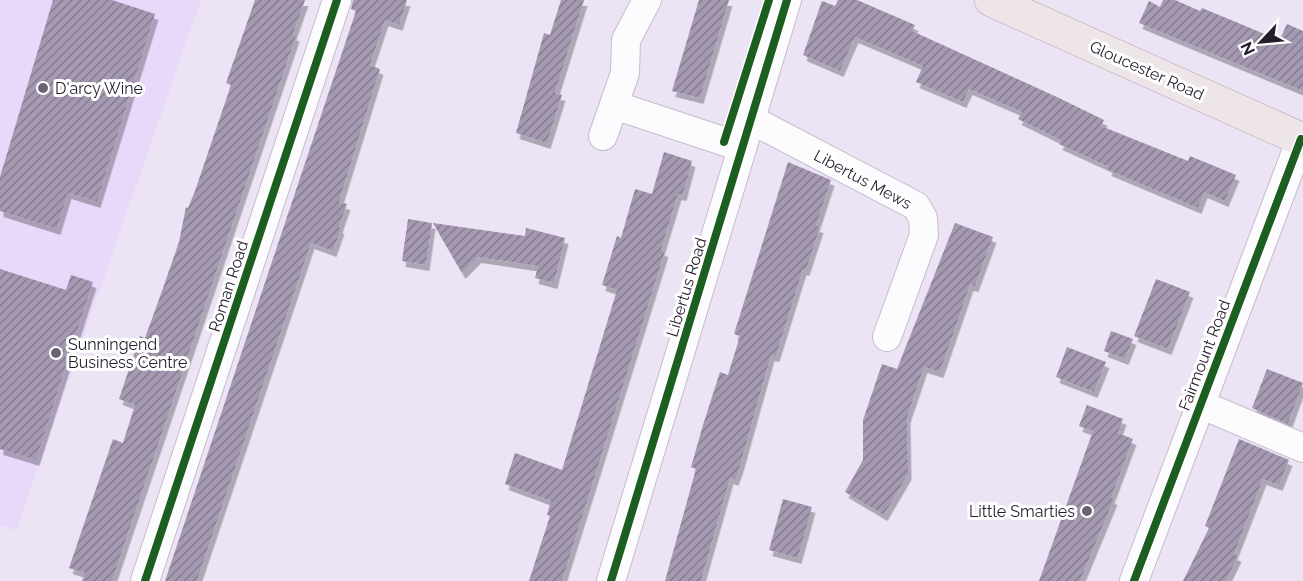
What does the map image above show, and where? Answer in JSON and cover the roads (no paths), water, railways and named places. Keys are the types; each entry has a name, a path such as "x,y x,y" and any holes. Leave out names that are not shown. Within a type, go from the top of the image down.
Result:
{"main road":[{"name":"Gloucester Road","path":"991,0 1302,139"}],"street":[{"name":"Roman Road","path":"145,581 337,0"},
{"path":"603,136 625,73 626,40 647,0"},
{"name":"Libertus Road","path":"611,581 787,0"},
{"path":"614,105 741,147"},
{"name":"Libertus Mews","path":"750,119 916,206 921,212 924,235 887,337"},
{"name":"Fairmount Road","path":"1134,581 1302,139"},
{"path":"1200,404 1303,448"}],"place":[{"name":"D'arcy Wine","path":"43,88"},
{"name":"Sunningend Business Centre","path":"56,353"},
{"name":"Little Smarties","path":"1087,511"}]}
